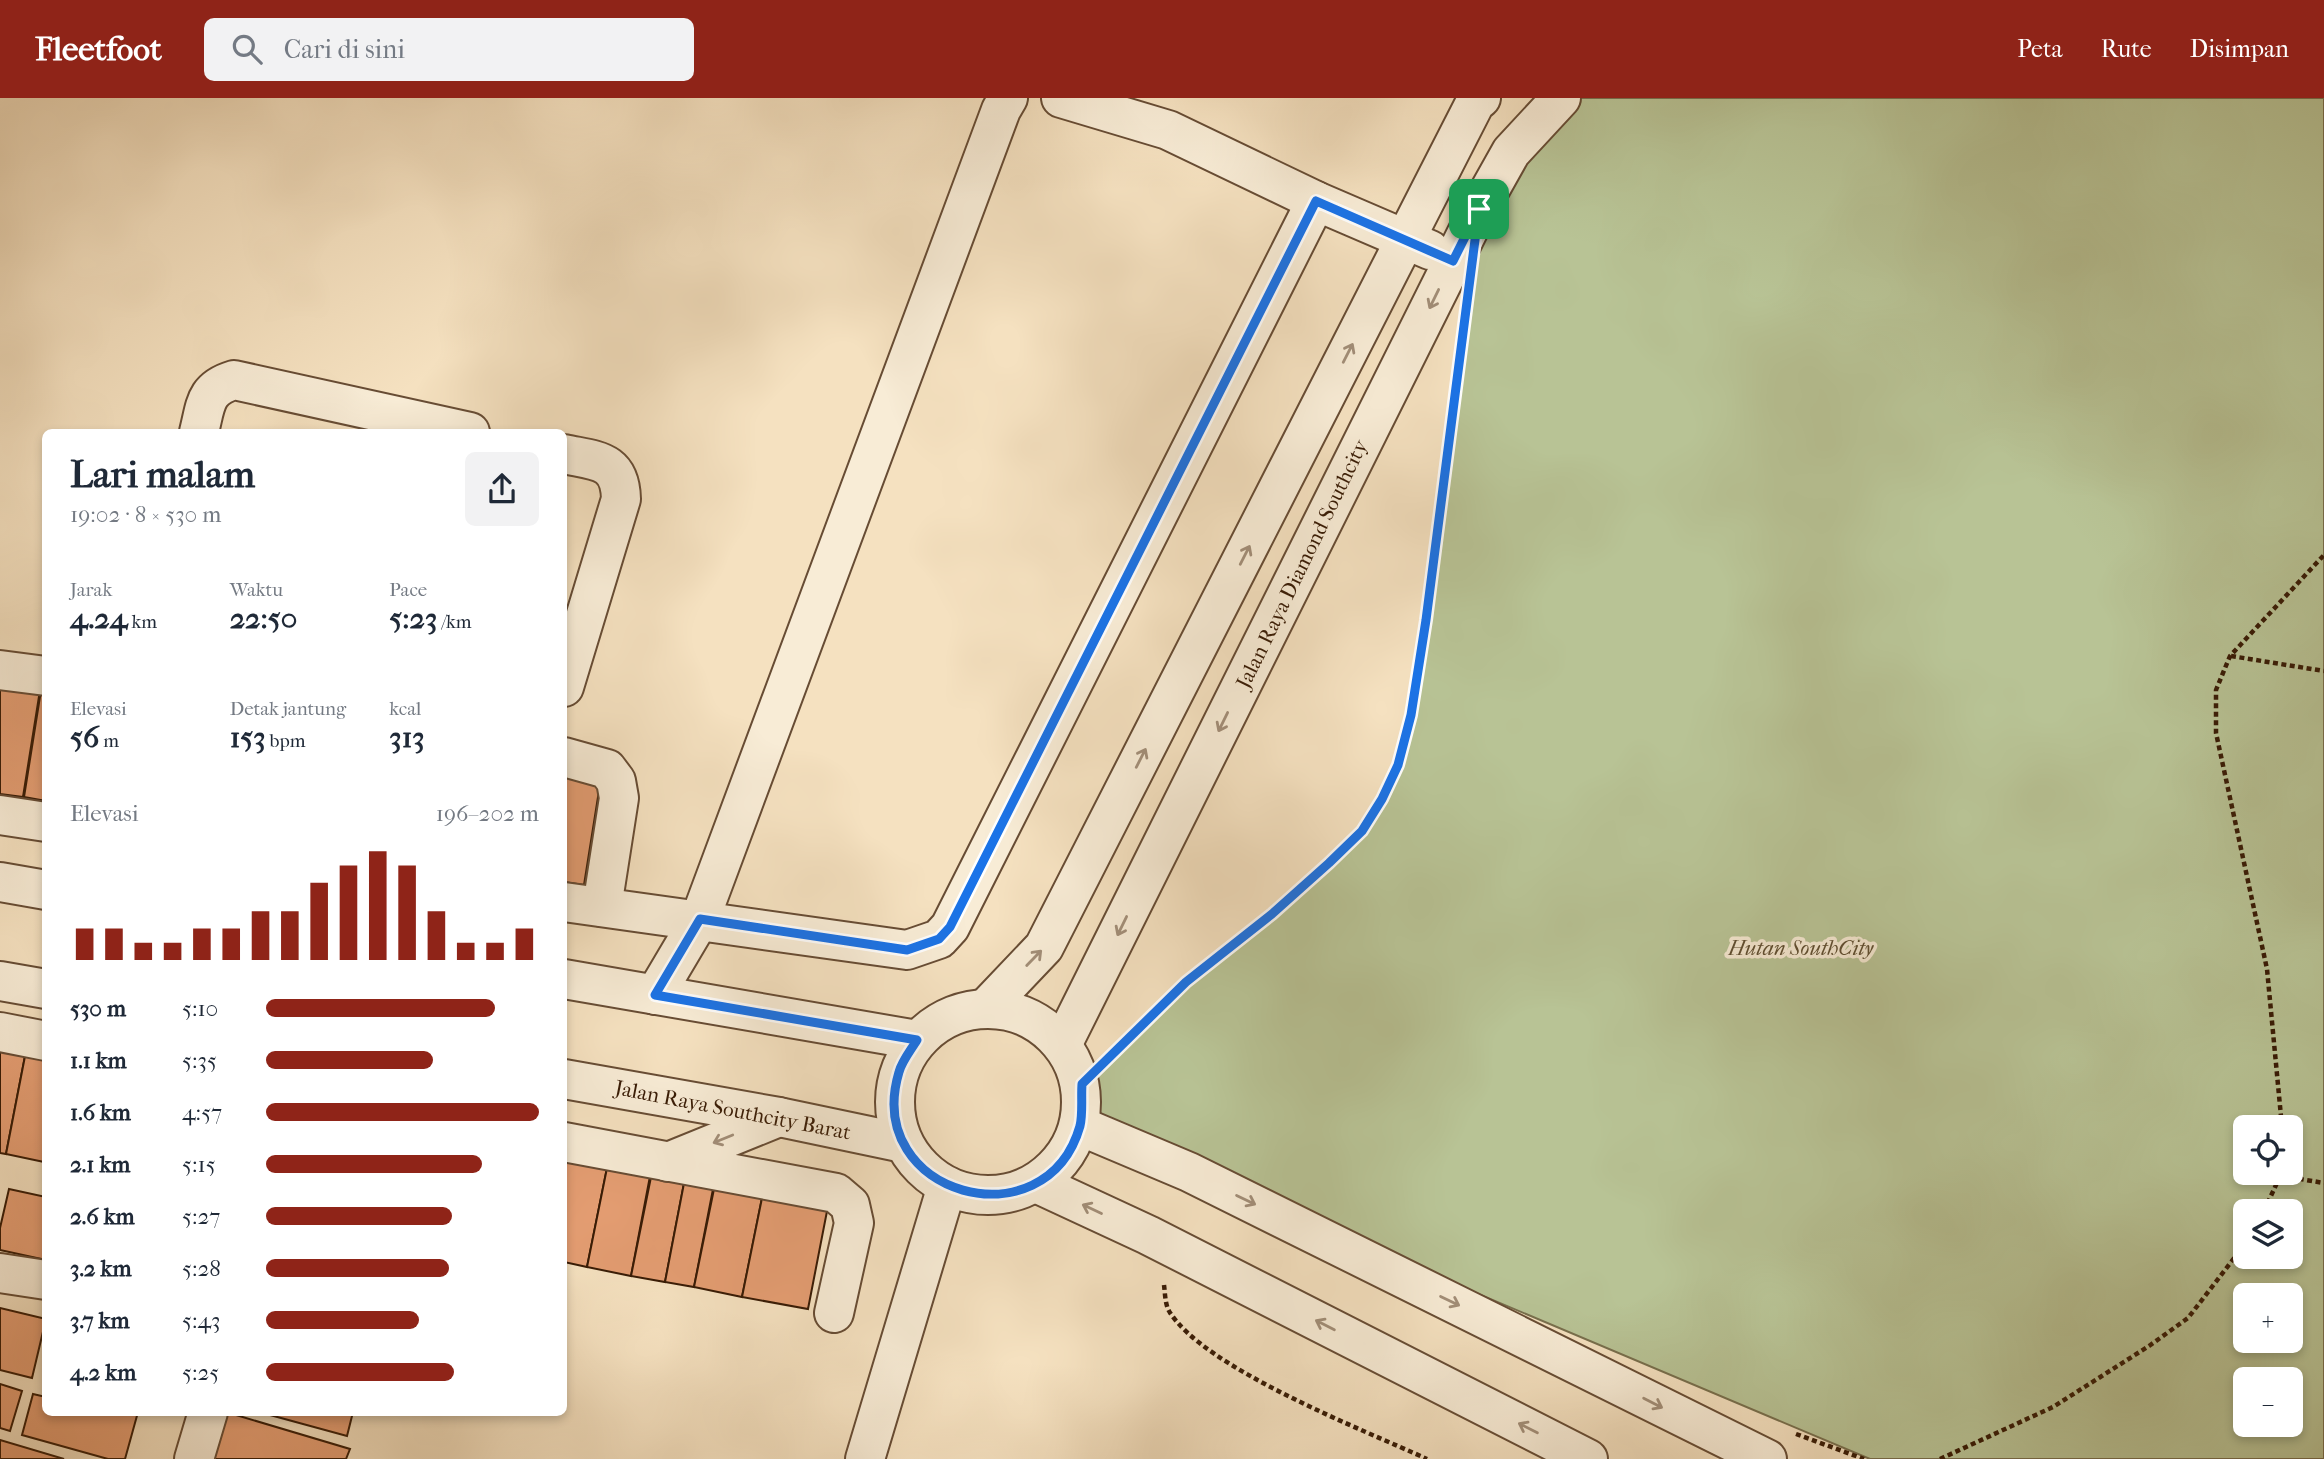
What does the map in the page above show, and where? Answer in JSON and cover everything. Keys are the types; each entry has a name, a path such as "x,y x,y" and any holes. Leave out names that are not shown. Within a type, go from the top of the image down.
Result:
{"street":[{"path":"655,995 700,919 1000,110 1008,98"},
{"path":"1061,98 1168,131 1316,201 1453,261"},
{"name":"Jalan Raya Diamond Southcity","path":"1063,1043 1453,261 1511,152 1561,98"},
{"path":"987,1007 1044,947 1476,100 1511,152"},
{"path":"567,902 907,950 939,939 950,927 1316,201"},
{"path":"201,429 208,395 219,385 234,380 456,429"},
{"path":"567,455 604,463 616,472 621,483 621,499 567,662"},
{"path":"0,670 42,675"},
{"path":"567,758 607,769 616,781 619,798 602,907"},
{"path":"0,815 42,821"},
{"path":"0,882 42,889"},
{"path":"567,980 917,1040"},
{"path":"0,981 42,988"},
{"path":"987,1007 1016,1011 1042,1023 1063,1043 1082,1084 1080,1126 1064,1159 1036,1183 1007,1194 976,1195 947,1186 921,1168 903,1143 894,1107 899,1071 917,1040 948,1016 987,1007"},
{"path":"0,1032 42,1040"},
{"name":"Jalan Raya Southcity Barat","path":"567,1080 779,1117 903,1143"},
{"path":"668,1162 779,1117"},
{"path":"1080,1126 1189,1172 1767,1459"},
{"path":"567,1143 836,1193 850,1205 854,1223 834,1312"},
{"path":"1036,1183 1157,1240 1588,1459"},
{"path":"865,1459 947,1186"},
{"path":"0,1273 42,1279"},
{"path":"194,1459 207,1416"}],"path":[{"path":"1082,1084 1186,982 1272,914 1329,863 1362,831 1382,799 1398,765 1411,715 1465,318"},
{"path":"2281,1115 2267,969 2216,733 2216,690 2230,656 2324,555"},
{"path":"2230,656 2324,671"},
{"path":"2303,1178 2324,1183"},
{"path":"1157,1240 1167,1310 1201,1346 1294,1399 1427,1459"},
{"path":"1940,1459 2053,1407 2149,1346 2188,1318 2233,1262"}],"green space":[{"name":"Hutan SouthCity","path":"1561,98 2324,98 2324,1459 1870,1459 1080,1126 1081,1084 1188,980 1318,876 1363,827 1391,780 1411,715 1479,209"}],"building":[{"path":"0,677 41,684 23,797 0,794"},
{"path":"42,684 42,800 24,797"},
{"path":"567,766 602,772 584,885 567,882"},
{"path":"0,1046 26,1051 6,1154 0,1153"},
{"path":"26,1051 42,1054 42,1162 6,1154"},
{"path":"567,1156 608,1163 587,1267 567,1263"},
{"path":"608,1163 651,1171 631,1276 587,1267"},
{"path":"652,1172 685,1178 665,1282 631,1276"},
{"path":"685,1178 714,1184 694,1287 665,1282"},
{"path":"715,1184 763,1193 742,1297 694,1287"},
{"path":"9,1189 42,1196 42,1259 0,1250 0,1228"},
{"path":"763,1193 828,1206 808,1309 742,1297"},
{"path":"0,1308 42,1318 42,1336 32,1378 0,1370"},
{"path":"0,1384 22,1391 10,1431 0,1428"},
{"path":"33,1394 42,1396 42,1416 137,1416 125,1459 108,1459 22,1435"},
{"path":"225,1416 239,1416 350,1449 346,1459 212,1459"},
{"path":"274,1416 352,1416 347,1436"},
{"path":"0,1440 64,1459 0,1459"}],"route":[{"path":"1316,201 1453,261 1479,209 1426,620 1411,715 1398,765 1382,799 1362,831 1272,914 1186,982 1082,1084 1080,1126 1064,1159 1036,1183 1007,1194 976,1195 947,1186 921,1168 903,1143 894,1107 899,1071 917,1040 655,995 700,919 907,950 939,939 950,927 1316,201"}]}
